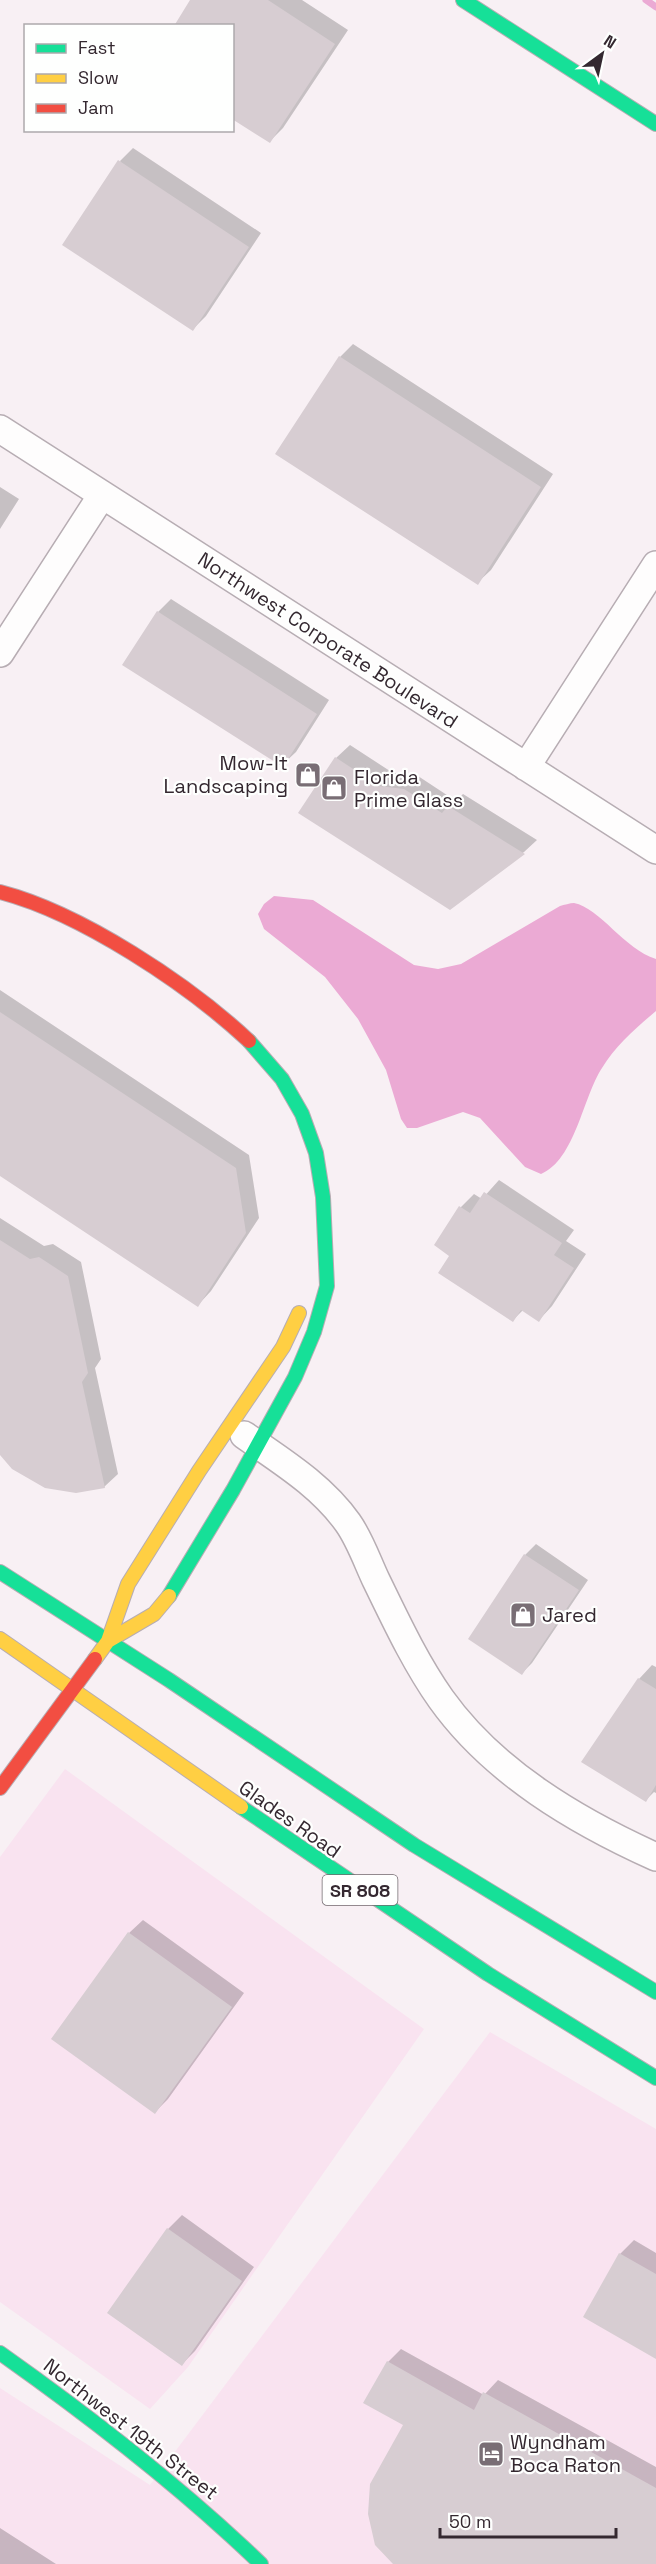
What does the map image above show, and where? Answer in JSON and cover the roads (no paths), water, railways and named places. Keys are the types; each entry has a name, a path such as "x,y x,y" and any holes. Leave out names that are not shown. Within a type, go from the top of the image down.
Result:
{"street":[{"path":"463,0 656,124"},
{"name":"Northwest Corporate Boulevard","path":"0,429 656,850"},
{"path":"0,652 102,495"},
{"path":"526,767 656,565"},
{"path":"0,892 52,910 170,978 230,1021 269,1059 296,1100 311,1141 322,1188 327,1283 319,1317 291,1382 251,1440 236,1487 159,1610 108,1641"},
{"path":"314,1273 324,1257"},
{"path":"0,1788 108,1641 128,1584 199,1471 278,1355 304,1302"},
{"path":"251,1440 297,1471 323,1494 348,1524 417,1662 443,1701 479,1743 517,1776 551,1800 626,1843 656,1857"},
{"path":"0,1572 108,1641 414,1845 656,1992"},
{"name":"Glades Road","path":"0,1639 402,1918 582,2035 656,2078"},
{"name":"Northwest 19th Street","path":"0,2353 159,2470 261,2564"}],"waterway":[{"path":"646,0 656,7"}],"place":[{"name":"Mow-It Landscaping","path":"308,775"},
{"name":"Florida Prime Glass","path":"334,788"},
{"name":"Jared","path":"523,1615"},
{"name":"Wyndham Boca Raton","path":"491,2454"}]}
